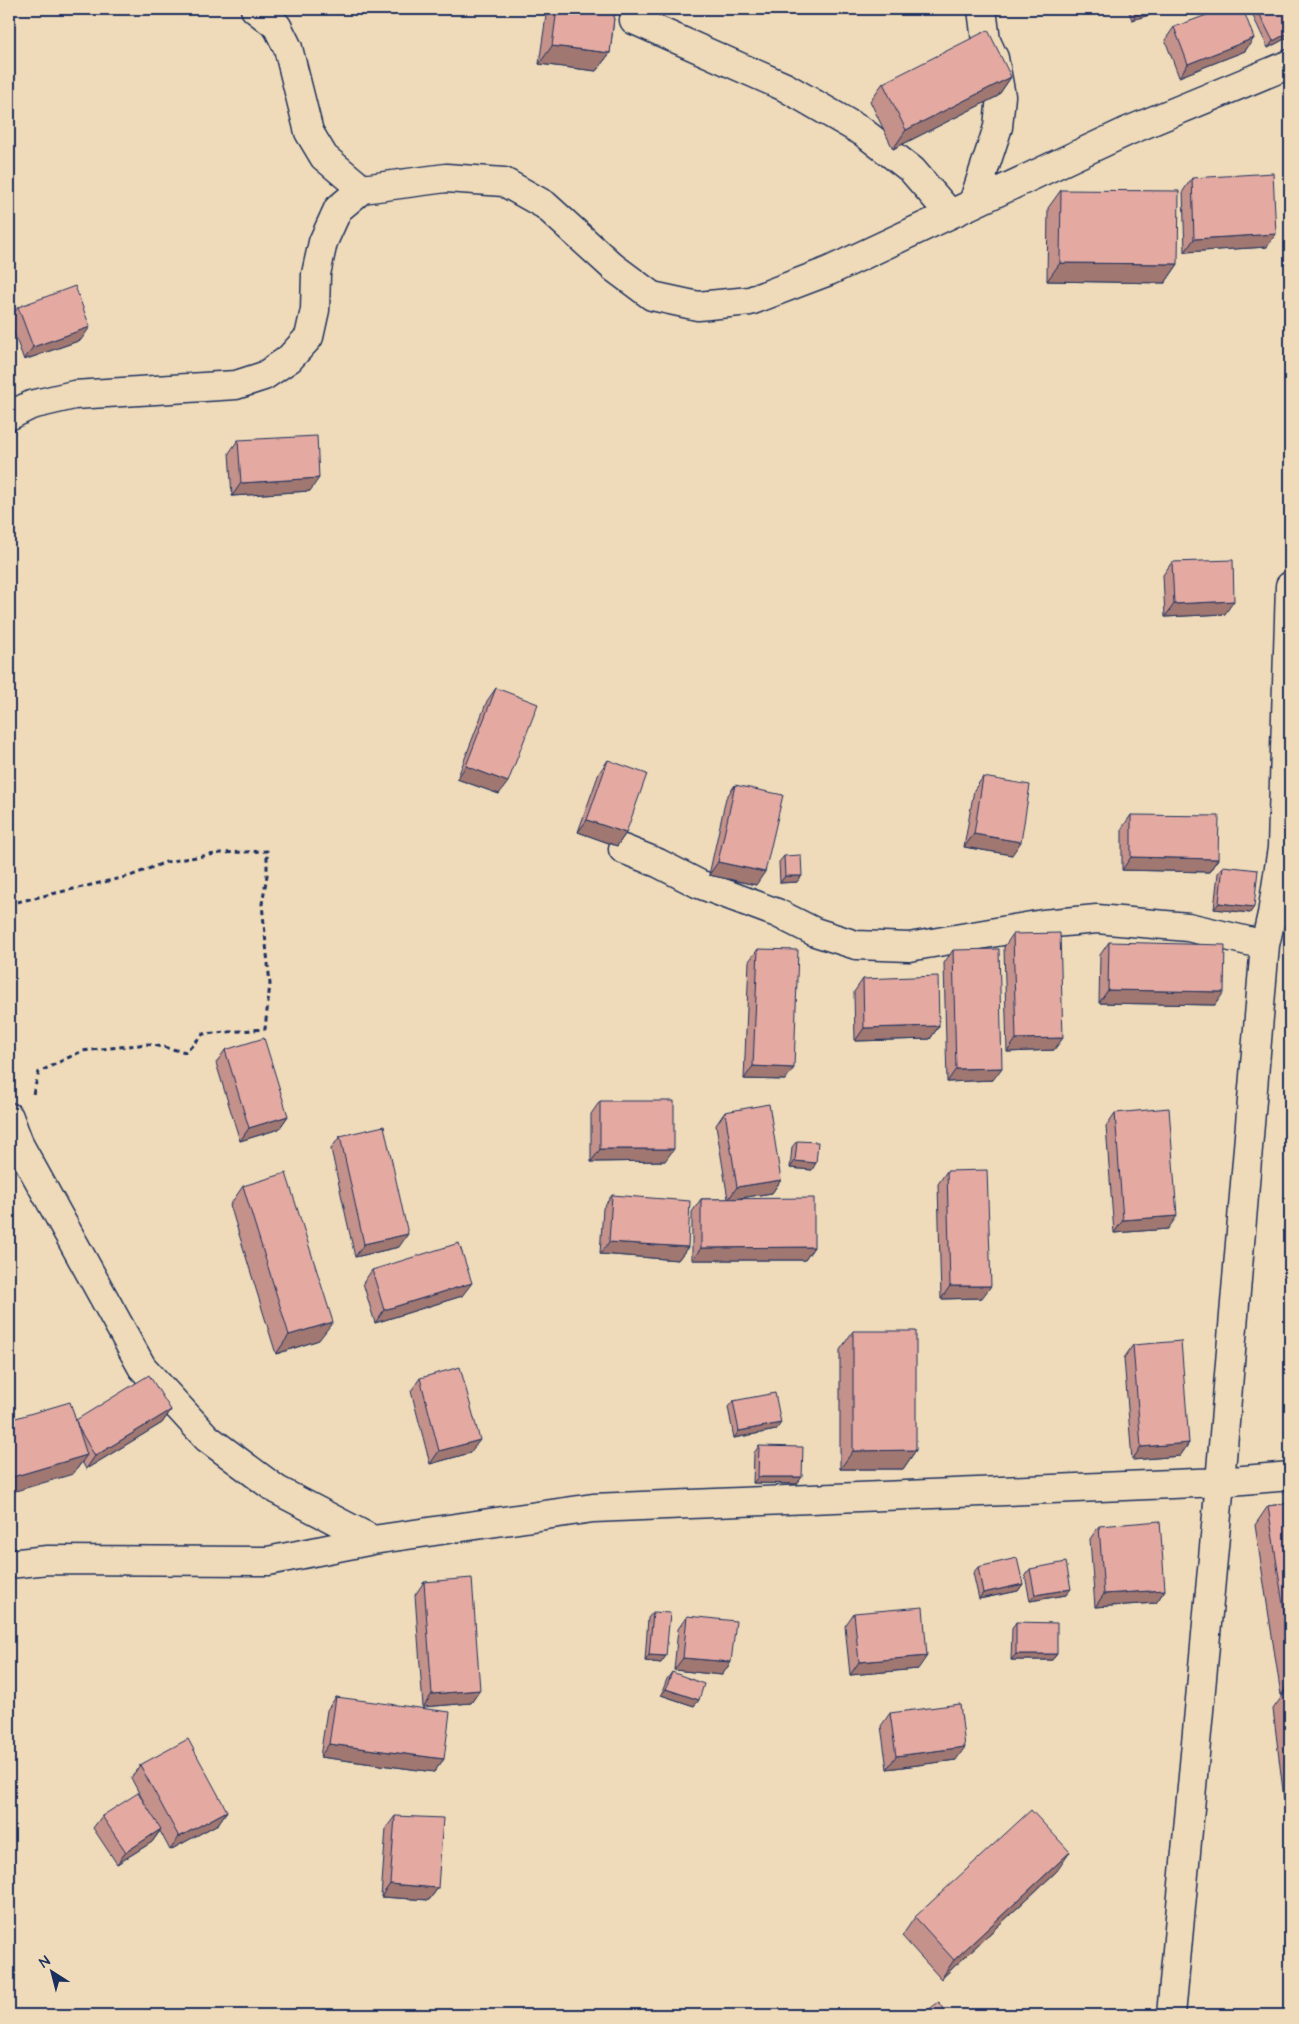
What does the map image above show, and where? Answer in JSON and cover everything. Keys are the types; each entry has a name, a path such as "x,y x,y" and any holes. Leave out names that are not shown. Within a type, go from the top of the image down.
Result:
{"street":[{"path":"255,9 276,26 288,48 309,132 324,157 362,189"},
{"path":"961,208 998,128 1001,96 994,58 986,41 982,9"},
{"path":"634,20 785,87 864,132 961,208"},
{"path":"9,416 31,405 74,395 236,385 264,376 289,358 309,337 314,310 316,274 323,242 338,209 362,189 446,178 504,182 545,205 613,266 652,296 698,306 750,301 829,271 1128,131 1290,64"},
{"path":"1171,2015 1220,1482 1265,945 1281,915 1290,586"},
{"path":"623,849 658,863 699,884 778,913 815,932 856,945 909,947 1043,924 1097,919 1188,927 1265,945"},
{"path":"9,1117 20,1146 142,1367 207,1438 277,1490 373,1540"},
{"path":"9,1564 48,1560 268,1561 373,1540 593,1508 1220,1482 1290,1476"}],"path":[{"path":"9,906 17,902 130,876 166,862 221,853 267,851 267,875 262,904 270,984 265,1029 203,1034 186,1052 148,1044 82,1051 39,1072 20,1146"}],"building":[{"path":"557,9 615,9 610,53 552,46"},
{"path":"1223,9 1243,9 1254,38 1188,64 1174,27"},
{"path":"1257,9 1290,9 1290,32 1273,41"},
{"path":"988,30 1011,77 906,130 883,83"},
{"path":"1273,173 1276,234 1194,239 1192,178"},
{"path":"1061,190 1179,191 1178,264 1060,263"},
{"path":"75,286 90,327 33,347 18,307"},
{"path":"317,436 319,478 241,483 238,440"},
{"path":"1233,560 1234,601 1174,604 1172,562"},
{"path":"496,688 538,704 508,782 466,766"},
{"path":"608,760 647,774 626,833 587,820"},
{"path":"983,777 1030,785 1021,842 974,834"},
{"path":"735,785 783,795 765,872 718,862"},
{"path":"1131,815 1219,816 1218,859 1131,857"},
{"path":"801,855 802,876 785,876 784,856"},
{"path":"1223,866 1258,870 1254,907 1219,903"},
{"path":"1060,933 1063,1038 1016,1039 1013,934"},
{"path":"1109,942 1225,945 1224,992 1108,990"},
{"path":"758,949 798,950 794,1068 753,1066"},
{"path":"999,949 1002,1068 956,1069 953,950"},
{"path":"938,976 939,1026 864,1028 863,979"},
{"path":"264,1038 288,1116 249,1128 225,1050"},
{"path":"600,1101 674,1101 674,1149 600,1149"},
{"path":"769,1104 781,1180 737,1187 725,1112"},
{"path":"1169,1108 1177,1216 1123,1220 1115,1113"},
{"path":"384,1126 408,1234 364,1244 340,1136"},
{"path":"797,1141 818,1142 816,1163 795,1161"},
{"path":"987,1170 991,1286 950,1286 947,1171"},
{"path":"286,1173 333,1322 289,1335 243,1186"},
{"path":"612,1195 690,1201 688,1247 609,1242"},
{"path":"814,1198 814,1247 701,1248 701,1199"},
{"path":"459,1243 472,1283 384,1310 372,1270"},
{"path":"853,1331 916,1331 916,1450 853,1451"},
{"path":"1181,1341 1189,1443 1141,1447 1133,1345"},
{"path":"460,1367 480,1440 439,1451 420,1378"},
{"path":"149,1375 171,1410 95,1456 76,1420"},
{"path":"775,1393 781,1423 739,1431 733,1401"},
{"path":"70,1402 87,1455 9,1478 9,1420"},
{"path":"759,1446 803,1447 802,1477 758,1477"},
{"path":"1290,1503 1290,1650 1268,1506"},
{"path":"1160,1521 1165,1590 1104,1594 1099,1526"},
{"path":"1017,1558 1023,1584 983,1593 978,1567"},
{"path":"1066,1562 1071,1589 1035,1595 1030,1569"},
{"path":"472,1578 480,1690 432,1694 424,1582"},
{"path":"923,1607 927,1656 859,1662 854,1613"},
{"path":"653,1612 670,1613 666,1656 649,1655"},
{"path":"687,1616 736,1621 731,1662 683,1658"},
{"path":"1016,1622 1057,1623 1057,1654 1016,1654"},
{"path":"672,1672 704,1684 699,1700 666,1689"},
{"path":"1287,1690 1290,1690 1290,1721"},
{"path":"336,1697 450,1712 444,1759 329,1744"},
{"path":"960,1704 965,1747 896,1756 890,1713"},
{"path":"188,1739 227,1811 179,1837 140,1765"},
{"path":"138,1793 161,1829 126,1852 102,1816"},
{"path":"1031,1810 1070,1852 954,1960 915,1917"},
{"path":"395,1816 443,1818 438,1888 390,1884"},
{"path":"939,2002 947,2013 944,2015 921,2015"}]}
